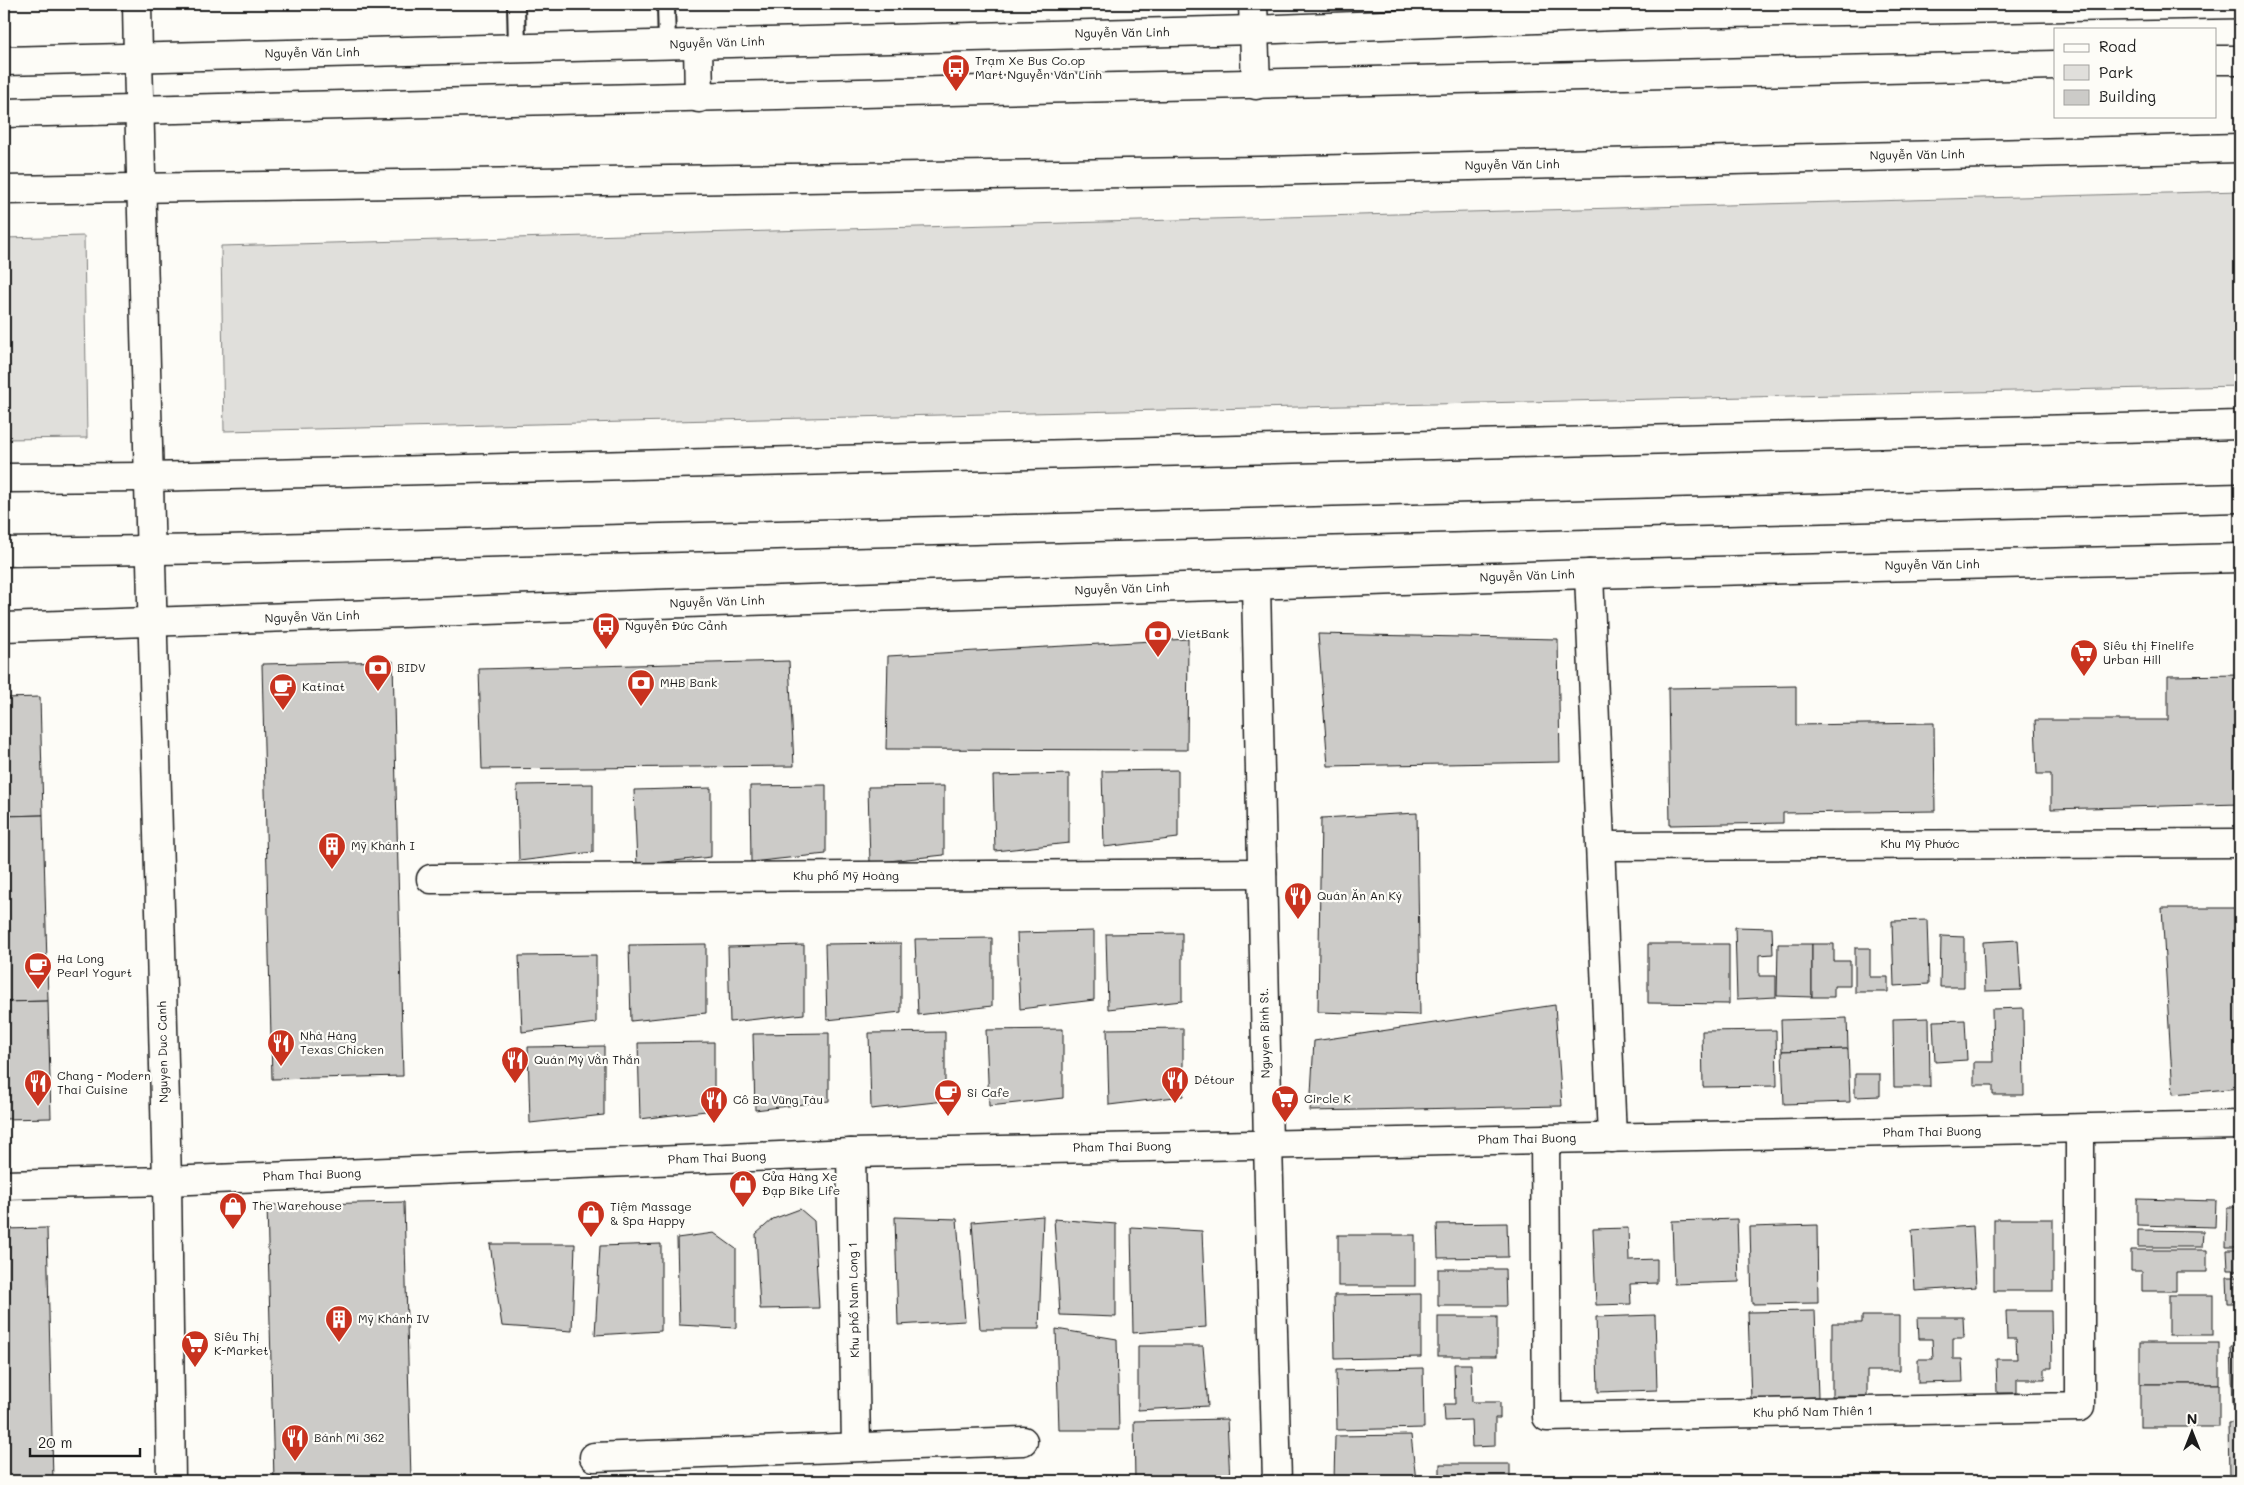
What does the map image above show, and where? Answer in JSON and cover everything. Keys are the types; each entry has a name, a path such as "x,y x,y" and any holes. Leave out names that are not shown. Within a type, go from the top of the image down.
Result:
{"main road":[{"name":"Nguyen Duc Canh","path":"137,4 166,1181 170,1481"},
{"name":"Nguyễn Văn Linh","path":"4,61 698,44 1254,17 1667,14 2240,4"},
{"path":"1254,17 1256,85"},
{"path":"698,44 699,98"},
{"path":"2216,60 2240,60"},
{"path":"4,113 1256,85 2054,64"},
{"name":"Nguyễn Văn Linh","path":"4,190 1260,171 2240,148"},
{"path":"4,478 148,477 2240,425"},
{"path":"4,552 151,551 2240,498"},
{"name":"Nguyễn Văn Linh","path":"4,627 1256,584 2240,558"},
{"path":"1589,574 1612,1138"},
{"name":"Nguyen Binh St.","path":"1256,584 1277,1481"},
{"name":"Khu Mỹ Phước","path":"1601,846 2240,843"},
{"name":"Khu phố Mỹ Hoàng","path":"431,879 1262,873"},
{"name":"Pham Thai Buong","path":"4,1185 166,1181 851,1153 2240,1125"},
{"name":"Khu phố Nam Thiên 1","path":"1545,1139 1547,1417 1557,1417 2080,1407 2080,1129"},
{"name":"Khu phố Nam Long 1","path":"851,1153 856,1446"},
{"path":"594,1457 1023,1441"}],"lane":[{"path":"516,4 517,48"},
{"path":"666,4 667,45"}],"green space":[{"path":"2240,191 2240,386 224,431 221,246"},
{"path":"84,236 87,438 4,439 4,238"}],"building":[{"path":"1318,634 1558,639 1560,762 1328,766"},
{"path":"1188,639 1187,750 886,749 888,656"},
{"name":"Mỹ Khánh I","path":"393,661 403,1076 272,1079 262,664"},
{"path":"789,661 794,766 482,769 479,669"},
{"path":"2240,675 2240,804 2051,809 2051,774 2037,774 2035,720 2168,720 2168,676"},
{"path":"1796,686 1796,725 1934,723 1935,811 1783,813 1783,823 1670,825 1668,688"},
{"path":"40,697 43,815 4,816 4,698"},
{"path":"1178,770 1178,838 1104,847 1102,771"},
{"path":"1069,774 1069,843 995,851 993,776"},
{"path":"593,784 593,852 519,861 517,785"},
{"path":"826,785 826,854 751,862 750,786"},
{"path":"944,786 944,855 870,863 868,787"},
{"path":"711,788 711,857 637,865 634,790"},
{"path":"1417,813 1420,1015 1318,1012 1321,818"},
{"path":"43,815 48,1001 4,1002 4,816"},
{"path":"2162,908 2240,908 2240,1088 2173,1094"},
{"path":"1927,920 1929,984 1894,986 1892,921"},
{"path":"1735,927 1772,928 1773,954 1759,955 1759,976 1776,976 1776,997 1737,999"},
{"path":"1094,931 1094,1000 1020,1009 1017,933"},
{"path":"1182,933 1182,1001 1108,1009 1106,934"},
{"path":"1941,936 1964,937 1964,987 1940,987"},
{"path":"992,938 992,1006 918,1015 915,939"},
{"path":"2018,940 2021,990 1985,991 1983,942"},
{"path":"901,943 901,1012 827,1020 825,944"},
{"path":"706,944 706,1013 631,1021 629,945"},
{"path":"1648,944 1729,944 1729,1004 1648,1003"},
{"path":"1778,944 1812,944 1812,997 1777,996"},
{"path":"1812,944 1834,944 1834,961 1850,961 1850,986 1834,986 1834,997 1812,997"},
{"path":"804,945 804,1014 730,1022 728,947"},
{"path":"1855,948 1870,948 1870,977 1888,977 1888,992 1855,992"},
{"path":"596,955 596,1023 522,1032 519,956"},
{"path":"48,1001 51,1118 4,1119 4,1002"},
{"path":"1555,1005 1562,1106 1310,1111 1314,1041"},
{"path":"2023,1008 2024,1095 1993,1095 1993,1085 1974,1085 1974,1062 1993,1062 1992,1009"},
{"path":"1847,1018 1848,1049 1782,1051 1781,1020"},
{"path":"1929,1018 1930,1087 1894,1087 1893,1019"},
{"path":"1965,1020 1967,1060 1935,1062 1933,1021"},
{"path":"1183,1028 1183,1096 1109,1105 1107,1029"},
{"path":"1063,1029 1063,1098 989,1106 986,1030"},
{"path":"1776,1030 1777,1086 1703,1087 1702,1031"},
{"path":"945,1032 945,1101 871,1109 869,1033"},
{"path":"829,1033 829,1101 755,1110 753,1034"},
{"path":"714,1042 714,1110 640,1119 638,1043"},
{"path":"604,1046 604,1115 530,1123 528,1047"},
{"path":"1848,1049 1850,1102 1784,1104 1782,1051"},
{"path":"1855,1074 1880,1074 1880,1096 1855,1097"},
{"path":"2137,1199 2216,1201 2215,1227 2137,1225"},
{"name":"Mỹ Khánh IV","path":"404,1202 411,1481 274,1481 267,1205"},
{"path":"2227,1207 2240,1207 2240,1247 2226,1247"},
{"path":"800,1209 814,1221 819,1308 760,1309 756,1234 773,1219"},
{"path":"1043,1216 1039,1329 980,1329 972,1222"},
{"path":"895,1217 957,1219 965,1321 898,1325"},
{"path":"1054,1219 1116,1224 1116,1317 1060,1315"},
{"path":"1737,1219 1739,1282 1674,1284 1672,1221"},
{"path":"1994,1219 2053,1219 2053,1291 1994,1291"},
{"path":"1507,1223 1508,1257 1438,1258 1437,1224"},
{"path":"1817,1225 1818,1303 1752,1304 1750,1227"},
{"path":"1973,1226 1976,1287 1915,1291 1912,1230"},
{"path":"1131,1227 1202,1231 1206,1327 1133,1333"},
{"path":"47,1228 53,1481 4,1481 4,1229"},
{"path":"1628,1228 1629,1260 1657,1259 1657,1283 1630,1284 1631,1304 1596,1305 1593,1229"},
{"path":"2138,1230 2203,1231 2202,1247 2138,1247"},
{"path":"714,1233 736,1249 736,1328 679,1325 677,1238"},
{"path":"1338,1235 1415,1235 1415,1286 1338,1286"},
{"path":"490,1244 575,1244 572,1331 502,1326"},
{"path":"661,1244 661,1331 595,1335 600,1246"},
{"path":"2131,1250 2207,1250 2207,1272 2176,1272 2176,1291 2142,1291 2142,1271 2131,1271"},
{"path":"2227,1250 2240,1250 2240,1270 2228,1270"},
{"path":"1438,1269 1505,1269 1506,1306 1438,1306"},
{"path":"2227,1277 2240,1277 2240,1303 2228,1303"},
{"path":"1421,1294 1421,1357 1335,1359 1334,1295"},
{"path":"2169,1295 2213,1295 2213,1335 2169,1335"},
{"path":"1815,1311 1818,1397 1751,1399 1748,1312"},
{"path":"2006,1311 2051,1311 2052,1368 2045,1368 2045,1379 2017,1379 2017,1393 1997,1393 1996,1359 2017,1359 2016,1339 2007,1339"},
{"path":"1655,1315 1657,1390 1598,1392 1596,1317"},
{"path":"1862,1316 1899,1316 1899,1371 1867,1371 1867,1396 1832,1396 1832,1323 1862,1323"},
{"path":"1438,1317 1497,1317 1497,1356 1438,1356"},
{"path":"1918,1317 1963,1317 1964,1338 1953,1338 1953,1359 1962,1359 1963,1382 1918,1383 1918,1359 1933,1359 1932,1339 1919,1339"},
{"path":"1056,1329 1117,1339 1119,1430 1059,1430"},
{"path":"2140,1343 2219,1343 2219,1384 2140,1384"},
{"path":"1138,1346 1203,1346 1208,1406 1138,1410"},
{"path":"2231,1347 2240,1347 2240,1405 2233,1405"},
{"path":"1454,1364 1471,1364 1472,1402 1500,1402 1500,1418 1495,1418 1495,1446 1472,1447 1471,1420 1445,1421 1444,1404 1455,1404"},
{"path":"1423,1368 1424,1428 1337,1430 1336,1370"},
{"path":"2140,1384 2219,1384 2219,1427 2140,1427"},
{"path":"1227,1419 1230,1481 1135,1481 1134,1421"},
{"path":"2240,1422 2240,1476 2229,1476 2228,1423"},
{"path":"1411,1435 1416,1481 1334,1481 1335,1436"},
{"path":"1440,1464 1510,1464 1510,1481 1440,1481"},
{"path":"504,1475 535,1481 504,1481"}],"place":[{"name":"Trạm Xe Bus Co.op Mart Nguyễn Văn Linh","path":"956,92"},
{"name":"Nguyễn Đức Cảnh","path":"606,650"},
{"name":"VietBank","path":"1158,658"},
{"name":"Siêu thị Finelife Urban Hill","path":"2084,677"},
{"name":"BIDV","path":"378,692"},
{"name":"MHB Bank","path":"641,707"},
{"name":"Katinat","path":"283,711"},
{"name":"Mỹ Khánh I","path":"332,870"},
{"name":"Quán Ăn An Ký","path":"1298,920"},
{"name":"Ha Long Pearl Yogurt","path":"38,990"},
{"name":"Nhà Hàng Texas Chicken","path":"281,1067"},
{"name":"Quán Mỳ Vằn Thắn","path":"515,1084"},
{"name":"Détour","path":"1175,1104"},
{"name":"Chang - Modern Thai Cuisine","path":"38,1107"},
{"name":"Si Cafe","path":"948,1117"},
{"name":"Circle K","path":"1285,1123"},
{"name":"Cô Ba Vũng Tàu","path":"714,1124"},
{"name":"Cửa Hàng Xe Đạp Bike Life","path":"743,1208"},
{"name":"The Warehouse","path":"233,1230"},
{"name":"Tiệm Massage & Spa Happy","path":"591,1238"},
{"name":"Mỹ Khánh IV","path":"339,1343"},
{"name":"Siêu Thị K-Market","path":"195,1368"},
{"name":"Bánh Mì 362","path":"295,1462"}]}
